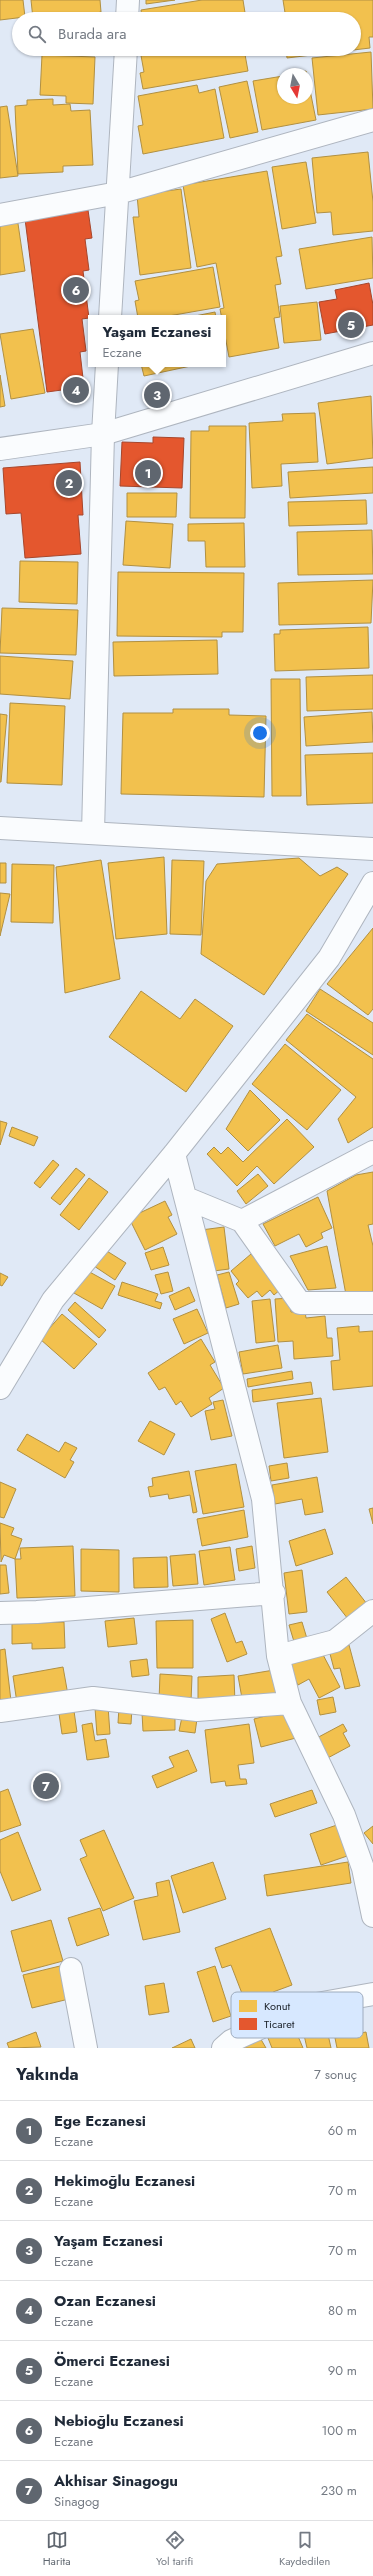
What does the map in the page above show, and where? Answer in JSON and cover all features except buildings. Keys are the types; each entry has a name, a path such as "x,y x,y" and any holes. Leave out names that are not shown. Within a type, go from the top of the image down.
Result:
{"street":[{"path":"127,12 128,0"},
{"path":"110,315 126,56"},
{"path":"0,215 118,193 373,120"},
{"path":"0,449 103,434 373,353"},
{"path":"93,833 103,434 107,367"},
{"path":"0,828 373,849"},
{"path":"0,1388 53,1300 174,1154 329,958 373,883"},
{"path":"242,1221 373,1152"},
{"path":"174,1154 263,1499 274,1593 278,1656 290,1703 344,1815 363,1868 373,1916"},
{"path":"186,1198 242,1221 300,1303 373,1303"},
{"path":"0,1613 37,1612 274,1593"},
{"path":"278,1656 335,1641 373,1611"},
{"path":"0,1711 93,1698 197,1710 290,1703"},
{"path":"71,1969 86,2048"},
{"path":"363,1996 373,1994"},
{"path":"223,2048 231,2041 238,2038"}],"place":[{"name":"Nebioğlu Eczanesi","path":"76,290"},
{"name":"Ömerci Eczanesi","path":"351,325"},
{"name":"Ozan Eczanesi","path":"76,390"},
{"name":"Yaşam Eczanesi","path":"157,395"},
{"name":"Ege Eczanesi","path":"148,473"},
{"name":"Hekimoğlu Eczanesi","path":"69,483"},
{"name":"Akhisar Sinagogu","path":"46,1786"}]}
